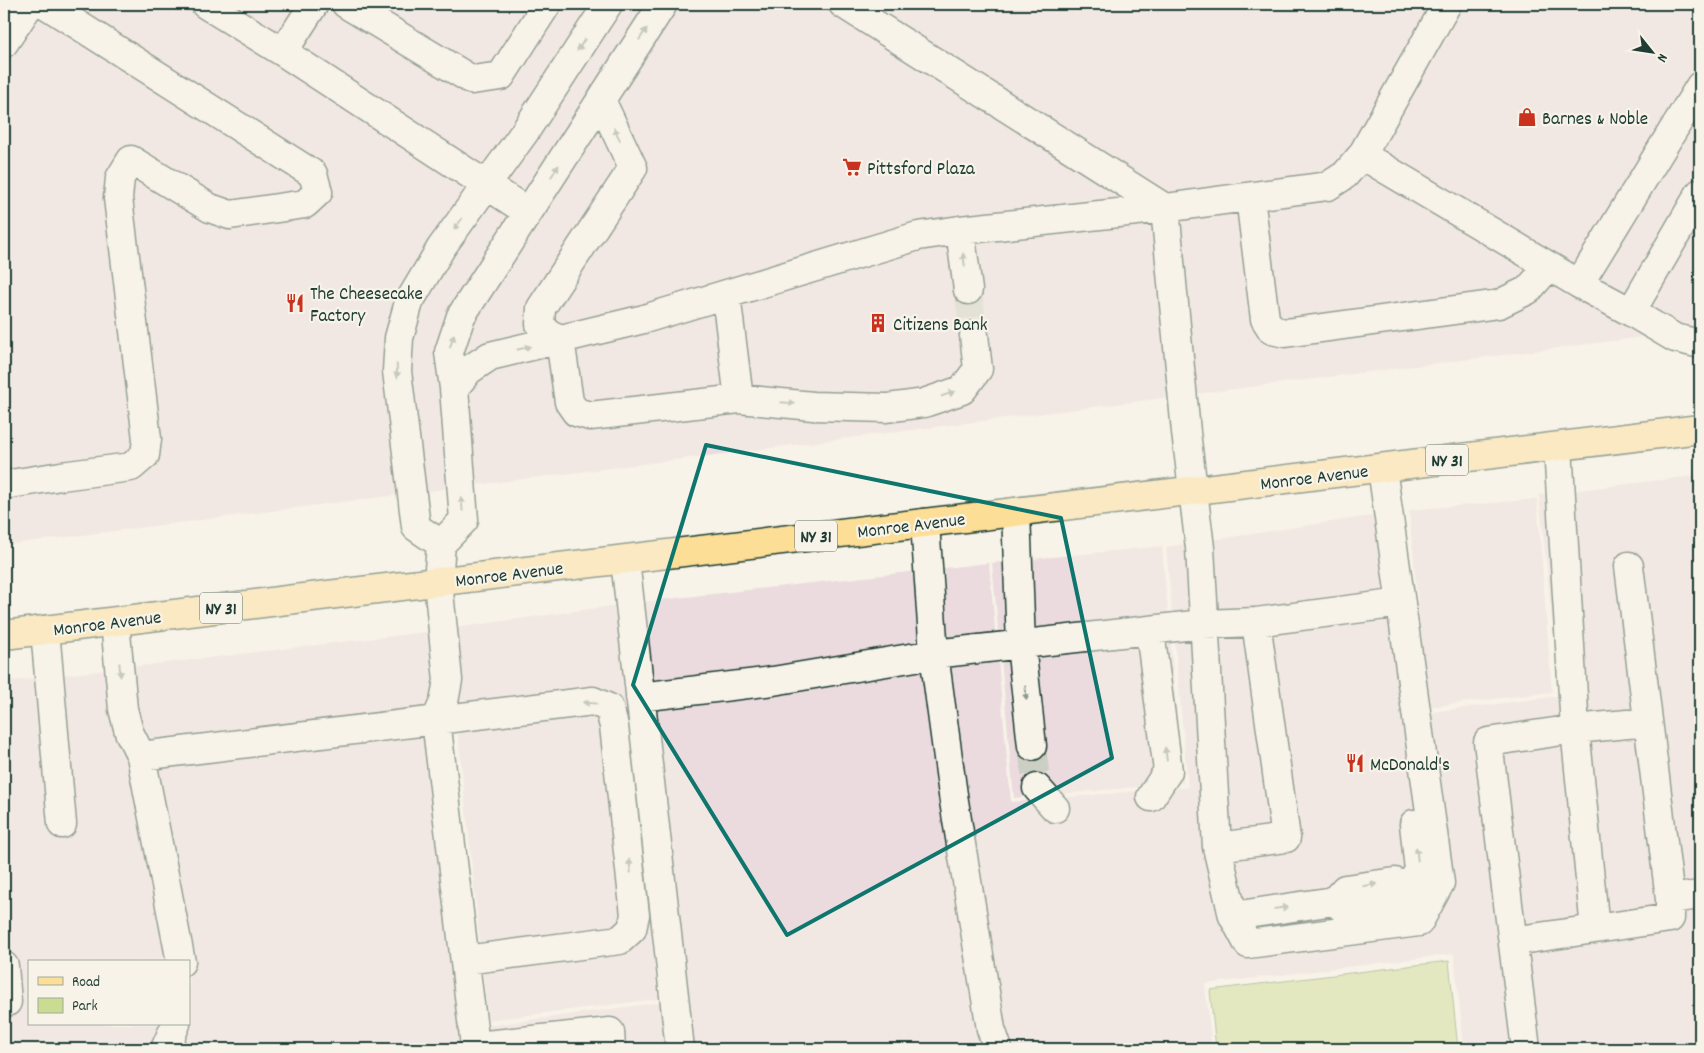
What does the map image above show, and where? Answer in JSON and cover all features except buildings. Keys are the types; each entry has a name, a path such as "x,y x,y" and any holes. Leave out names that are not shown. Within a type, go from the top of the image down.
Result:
{"main road":[{"name":"Monroe Avenue","path":"4,635 1700,429"}],"lane":[{"path":"4,43 30,4"},
{"path":"4,485 131,467 145,455 147,439 118,198 120,178 131,160 210,208 230,214 305,204 318,192 313,174 45,4"},
{"path":"205,4 283,52 528,212"},
{"path":"283,52 314,4"},
{"path":"346,4 472,80 500,76 547,4"},
{"path":"441,544 416,527 397,371 398,338 409,302 441,248 524,133 608,4"},
{"path":"610,1049 610,1032 475,1046 436,720 444,702 448,680 438,582 441,544 464,520 454,388 448,352 461,316 663,4"},
{"path":"843,4 1165,208"},
{"path":"454,388 469,370 490,356 644,319 918,236 1165,208 1328,186 1345,175 1362,155 1447,4"},
{"path":"1579,284 1700,86"},
{"path":"560,339 548,333 540,324 541,308 633,168 601,100"},
{"path":"1362,155 1579,284 1675,338 1700,344"},
{"path":"1631,312 1700,193"},
{"path":"1250,197 1265,319 1272,330 1285,333 1499,304 1528,290 1549,266"},
{"path":"1165,208 1200,548 1217,847 1233,916 1248,944 1419,922 1440,883 1382,468"},
{"path":"960,230 968,290"},
{"path":"726,295 739,399"},
{"path":"560,339 568,402 576,412 590,416 739,399 813,406 887,408 924,403 962,390 978,369 974,335"},
{"path":"1558,447 1575,728 1595,929"},
{"path":"1016,512 1021,645 1032,746"},
{"path":"925,523 934,654 953,795 990,1029 998,1049"},
{"path":"624,560 680,1049"},
{"path":"1513,941 1670,918 1670,899 1629,566"},
{"path":"640,697 773,681 934,654 1204,624 1256,622 1402,610"},
{"path":"1233,916 1334,901 1348,912 1400,905 1409,890 1419,870 1394,637 1402,610"},
{"path":"115,622 123,708 130,732 141,756 181,960"},
{"path":"1217,847 1286,838 1256,622"},
{"path":"45,630 62,824"},
{"path":"1150,631 1168,772 1151,797"},
{"path":"141,756 594,701 609,708 614,726 635,915 632,929 620,940 465,960"},
{"path":"1526,1049 1488,742 1575,728 1648,722"},
{"path":"1670,899 1700,895"},
{"path":"4,966 7,1002 4,1003"},
{"path":"165,1049 175,1026"}],"highlighted area":[{"path":"706,445 1061,518 1112,758 787,935 633,685"}],"shaded area":[{"name":"Pittsford Plaza","path":"4,4 1700,4 1700,330 4,545"},
{"path":"1700,475 1700,1049 1464,1049 1454,954 1205,984 1212,1049 4,1049 4,682 443,630 484,1026 664,1002 624,604 989,563 1011,802 1188,787 1166,547 1403,511 1423,713 1560,696 1539,495"},
{"path":"1537,499 1552,692 1428,707 1409,510"},
{"path":"1162,546 1183,783 1014,798 992,563"},
{"path":"618,605 658,999 488,1020 447,629"}],"green space":[{"path":"1449,961 1458,1049 1216,1049 1210,990"}],"tunnel":[{"path":"968,290 974,335"},
{"path":"1032,746 1037,788"}],"place":[{"name":"Barnes & Noble","path":"1527,117"},
{"name":"Pittsford Plaza","path":"852,167"},
{"name":"The Cheesecake Factory","path":"295,303"},
{"name":"Citizens Bank","path":"878,323"},
{"name":"McDonald's","path":"1355,763"}]}
